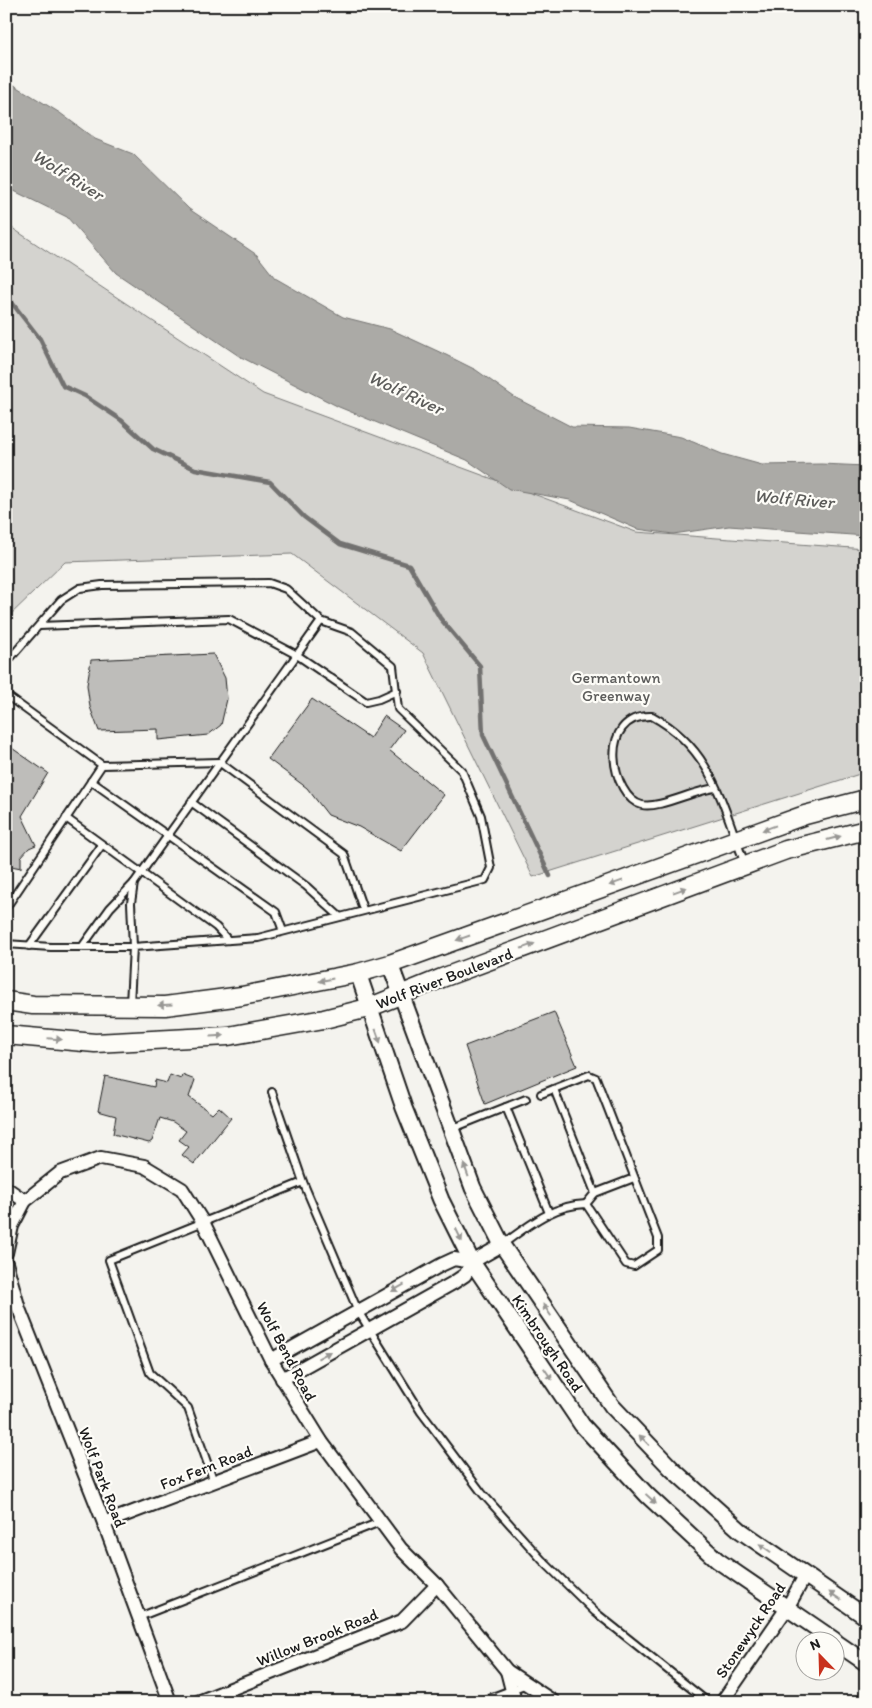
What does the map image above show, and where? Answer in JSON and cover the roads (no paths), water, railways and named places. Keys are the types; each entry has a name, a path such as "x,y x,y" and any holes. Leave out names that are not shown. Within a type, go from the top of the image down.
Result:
{"main road":[{"name":"Wolf River Boulevard","path":"6,1002 33,1005 165,1006 242,996 358,973 390,964 805,815 866,799"},
{"name":"Wolf River Boulevard","path":"6,1035 95,1043 228,1036 324,1019 368,1008 451,974 786,850 866,830"}],"street":[{"name":"Kimbrough Road","path":"390,964 473,1188 502,1244 612,1406 672,1469 741,1531 866,1617"},
{"name":"Kimbrough Road","path":"358,973 368,1008 422,1156 472,1262 582,1425 647,1495 717,1560 818,1630"},
{"name":"Wolf Bend Road","path":"25,1201 60,1173 101,1158 144,1166 182,1189 204,1224 271,1360 321,1442 401,1549 437,1585 507,1671 554,1702"},
{"path":"6,1188 25,1201 12,1226 6,1252"},
{"path":"282,1379 453,1284 465,1275 472,1262 502,1244"},
{"path":"271,1360 358,1310 454,1259 472,1262"},
{"name":"Wolf Park Road","path":"6,1263 19,1310 104,1523 170,1702"},
{"name":"Fox Fern Road","path":"104,1523 321,1442"},
{"name":"Stonewyck Road","path":"722,1702 787,1608 805,1576"},
{"name":"Willow Brook Road","path":"198,1702 402,1620 437,1585"},
{"name":"Kimbrough Road","path":"844,1648 866,1663"},
{"name":"Wolf Bend Road","path":"507,1671 513,1696"}],"lane":[{"path":"6,663 61,600 80,588 102,585 269,583 286,588 321,621 352,632 393,666 398,709 462,771 481,816 492,868 485,880 338,916 258,938 132,947 6,944"},
{"path":"39,626 229,619 297,655 366,702 379,699 397,691"},
{"path":"82,947 110,908 141,874 167,834 321,621"},
{"path":"6,696 102,765 220,762 344,854 363,910"},
{"path":"716,788 694,791 657,805 642,805 635,802 626,794 614,763 615,742 622,727 634,719 652,716 664,722 696,750 708,769 716,788 746,865"},
{"path":"6,908 102,765"},
{"path":"91,782 276,912 283,931"},
{"path":"191,802 306,886 338,916"},
{"path":"66,818 216,927 228,940"},
{"path":"29,946 102,845"},
{"path":"130,1006 134,883"},
{"path":"541,1094 589,1075 596,1078 658,1238 658,1250 634,1266 626,1264 586,1204"},
{"path":"554,1089 595,1194"},
{"path":"272,1092 303,1182 358,1310 421,1412 466,1471 542,1560 595,1612 708,1702"},
{"path":"451,1129 526,1099"},
{"path":"506,1107 549,1213"},
{"path":"502,1244 541,1216 571,1205 586,1204 595,1194 634,1178"},
{"path":"215,1483 188,1408 150,1373 109,1260 204,1224 303,1182"},
{"path":"139,1618 380,1522"},
{"path":"479,1702 513,1696 528,1684"}],"water":[{"name":"Wolf River","path":"6,80 60,113 95,139 133,154 189,209 257,255 275,278 343,317 390,329 476,370 514,397 572,427 629,428 681,437 722,454 762,465 821,464 866,466 866,536 729,526 673,534 637,529 570,500 509,489 467,460 339,407 239,356 116,273 67,217 6,187"}],"waterway":[{"path":"6,295 40,339 63,386 85,396 121,420 153,449 195,469 270,482 304,517 340,544 409,565 440,618 480,666 483,735 550,876"}],"park label":[{"name":"Germantown Greenway","path":"616,686"}]}
